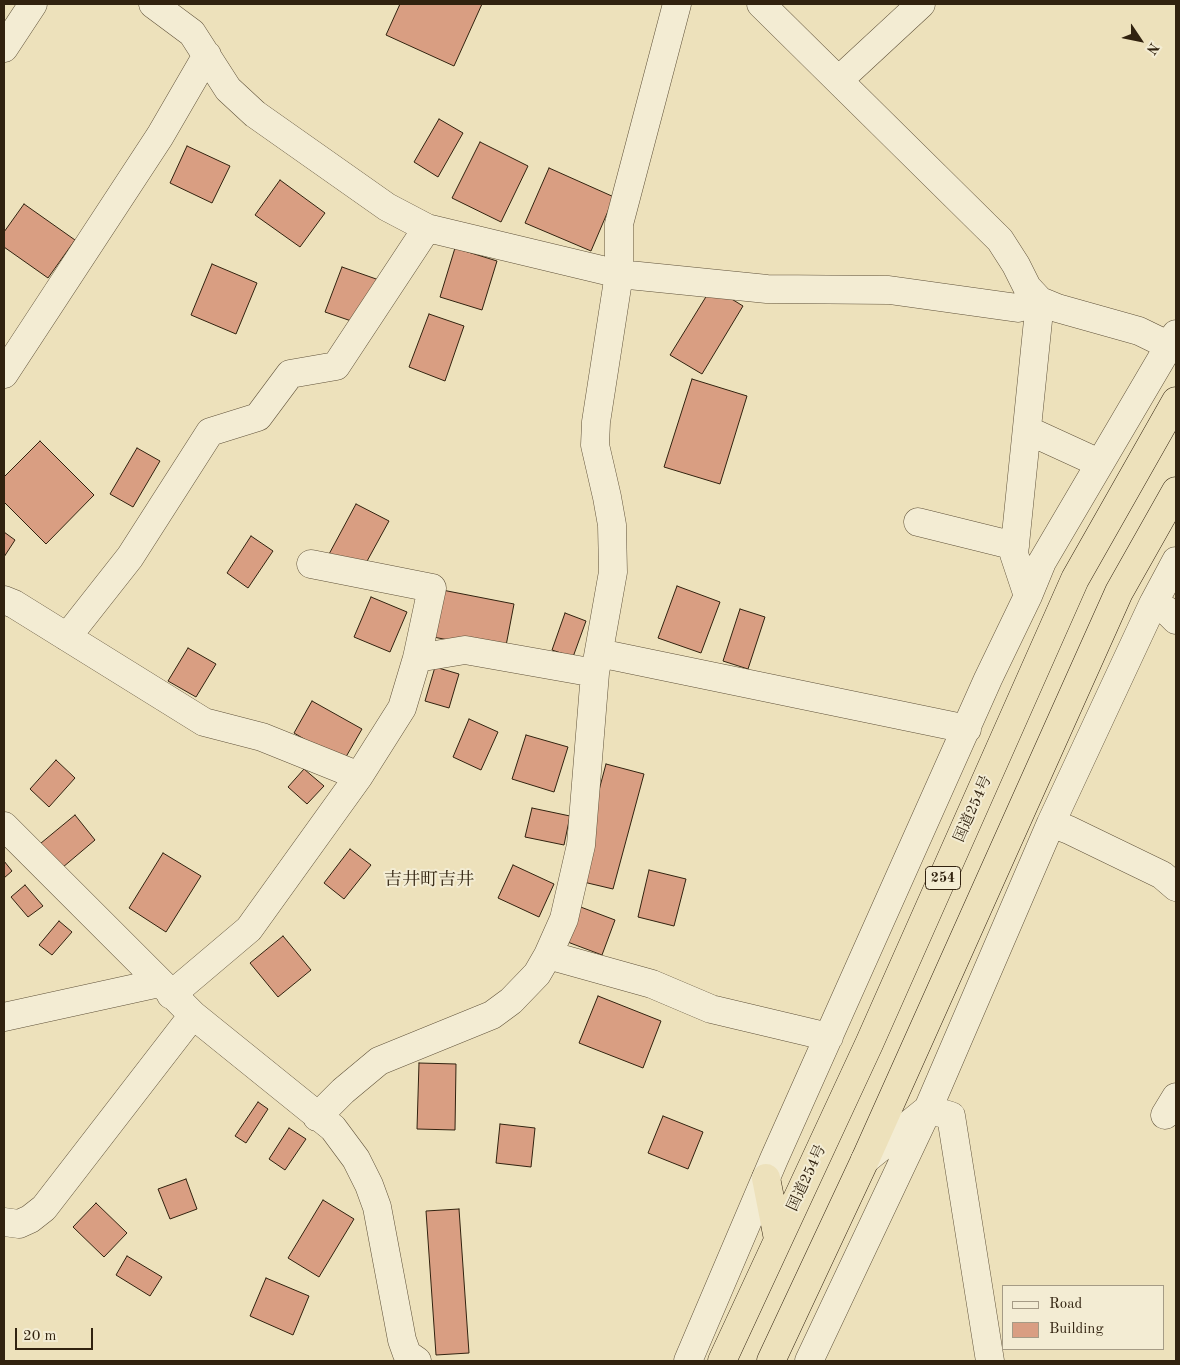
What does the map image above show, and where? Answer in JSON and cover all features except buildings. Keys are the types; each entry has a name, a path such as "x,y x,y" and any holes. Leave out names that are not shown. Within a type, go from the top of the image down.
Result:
{"highway":[{"name":"国道254号","path":"722,1361 869,1044 1075,579 1176,401"},
{"path":"770,1361 865,1160 1119,592 1176,491"},
{"path":"766,1178 778,1239"}],"street":[{"path":"4,48 33,4"},
{"path":"153,4 192,33 228,89 255,114 387,207 427,228 619,274 767,289 890,290 1018,308 1040,301"},
{"path":"317,1117 343,1091 379,1061 492,1015 524,989 537,974 548,955 564,919 581,845 597,663 612,572 613,545 607,497 594,446 619,274 619,224 677,4"},
{"path":"688,1361 766,1178 1042,562 1099,463 1174,343 1057,308 1040,301 1027,287 1000,240 761,4"},
{"path":"839,80 921,4"},
{"path":"4,374 160,136 207,55"},
{"path":"67,637 130,557 210,432 258,417 290,374 336,366 427,228"},
{"path":"1028,596 1015,550 1040,301"},
{"path":"1028,430 1099,463"},
{"path":"918,522 1015,550 1042,562"},
{"path":"1147,542 1150,610"},
{"path":"810,1361 928,1109 1051,823 1150,610 1176,560"},
{"path":"4,1017 165,989 249,929 359,776 402,708 418,658 432,588 312,564"},
{"path":"4,600 14,604 204,722 262,737 359,776"},
{"path":"1150,610 1166,610 1176,620"},
{"path":"418,658 465,650 597,663 967,729"},
{"path":"1051,823 1162,875 1176,887"},
{"path":"4,826 193,1015 333,1128 356,1159 369,1185 379,1215 402,1340 407,1354 418,1361"},
{"path":"548,955 652,984 711,1009 829,1037"},
{"path":"4,1222 19,1224 30,1219 44,1208 193,1015"},
{"path":"865,1160 928,1109"},
{"path":"928,1109 951,1116 990,1361"}],"district":[{"name":"吉井町吉井","path":"429,880"}]}
